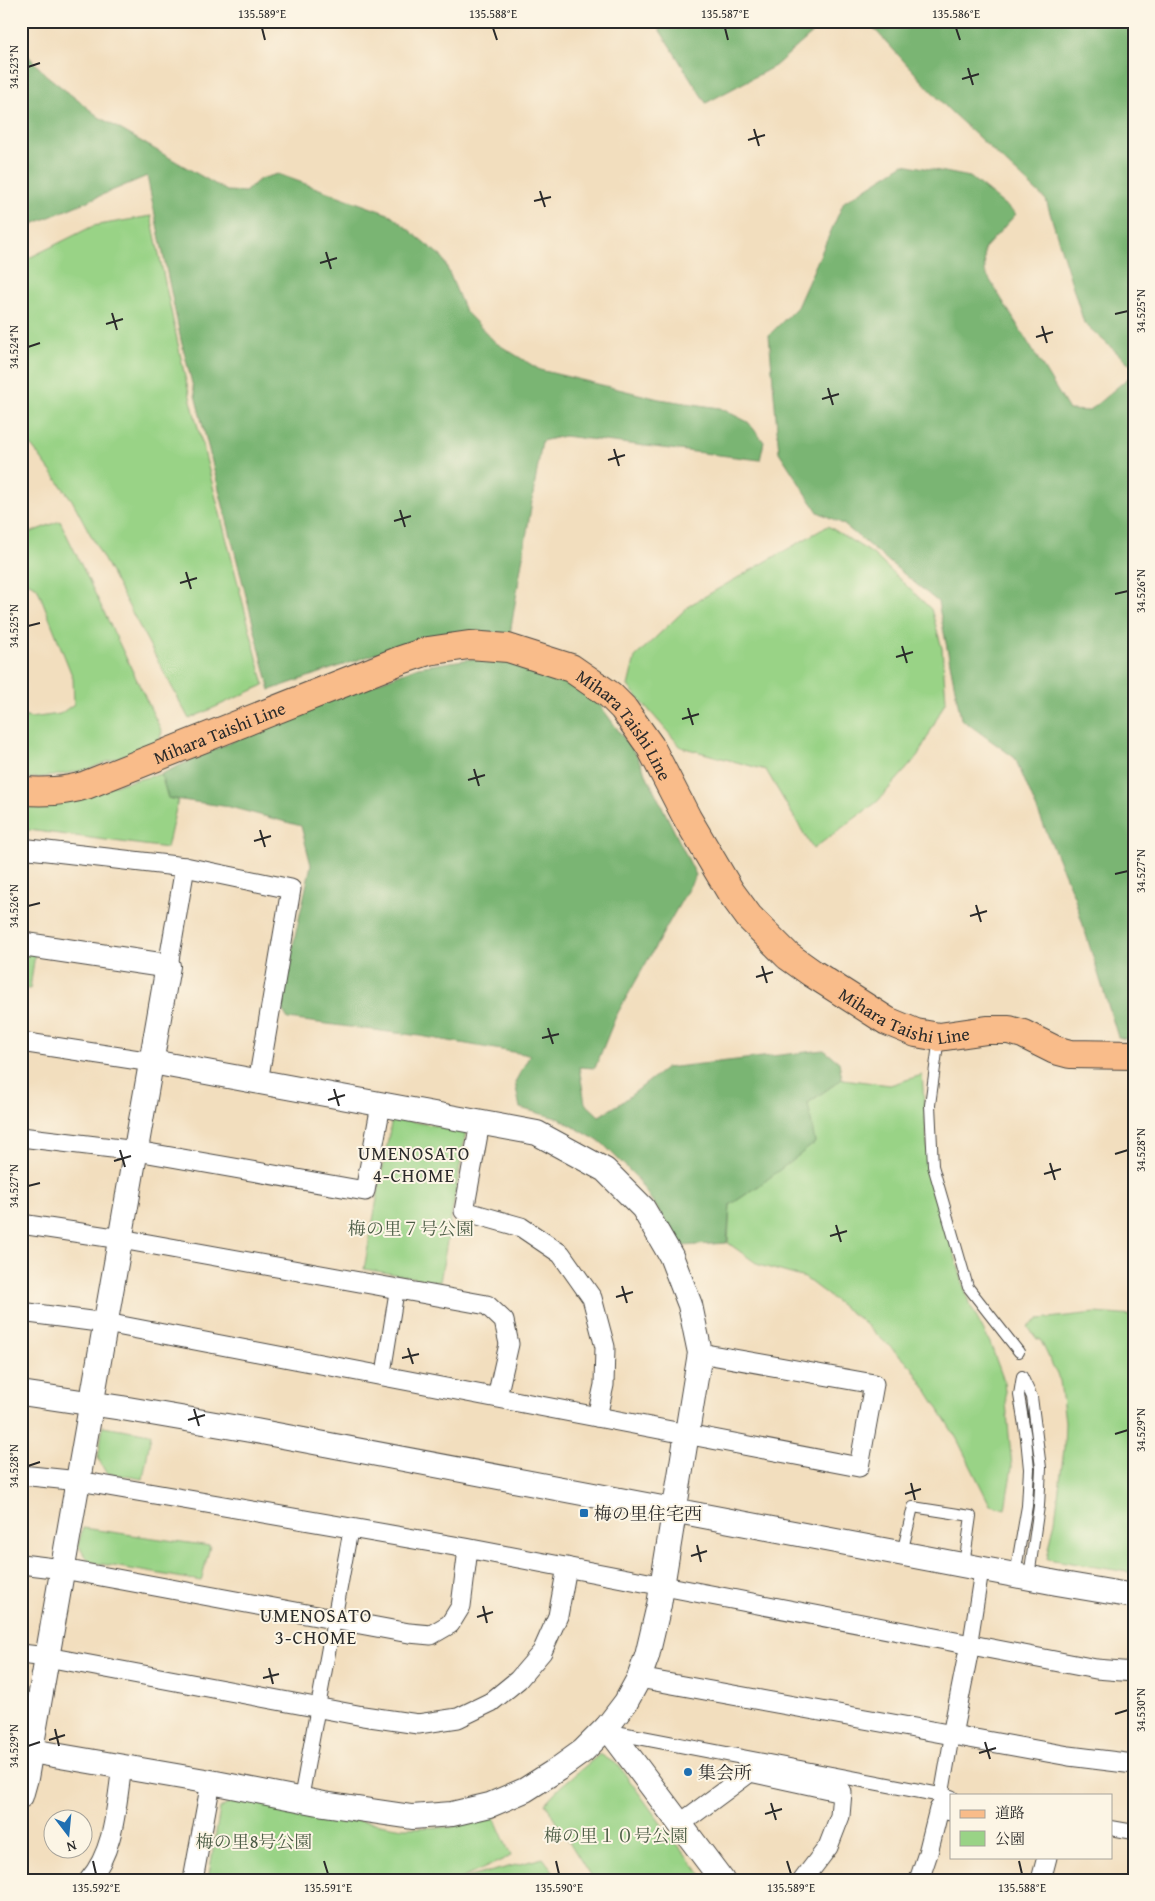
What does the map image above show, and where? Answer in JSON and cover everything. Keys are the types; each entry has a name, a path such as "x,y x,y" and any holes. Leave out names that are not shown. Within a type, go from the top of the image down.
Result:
{"main road":[{"name":"Mihara Taishi Line","path":"21,791 50,793 67,791 86,785 372,671 428,651 469,645 508,648 525,652 571,668 610,695 623,708 650,746 687,818 730,891 749,917 788,956 887,1021 916,1033 940,1036 986,1030 1009,1030 1023,1034 1055,1050 1070,1054 1134,1055"}],"street":[{"path":"21,848 185,867 290,889 258,1082"},
{"path":"21,1796 26,1750 48,1657 185,867"},
{"path":"21,944 168,966"},
{"path":"21,1042 152,1062 537,1133 605,1170 643,1208 671,1256 690,1305 700,1353 662,1586 648,1656 639,1678 609,1730 558,1769 525,1790 490,1805 452,1814 412,1817 301,1800 211,1782 26,1750"},
{"path":"21,1136 137,1151 365,1191 381,1105"},
{"path":"480,1123 464,1211 521,1227 561,1254 592,1298 604,1347 604,1385 597,1417"},
{"path":"21,1224 121,1239 488,1305 504,1321 509,1344 497,1397"},
{"path":"383,1376 397,1289"},
{"path":"21,1312 106,1323 859,1467 874,1384 700,1353"},
{"path":"21,1393 256,1431 1134,1596"},
{"path":"21,1475 79,1481 351,1528 567,1567 1096,1669 1134,1672"},
{"path":"301,1800 351,1528"},
{"path":"21,1564 63,1569 409,1633 430,1635 450,1624 461,1606 468,1549"},
{"path":"919,1880 946,1803 952,1735 970,1644 973,1566"},
{"path":"21,1654 48,1657 319,1708 418,1724 458,1718 491,1702 518,1680 542,1652 558,1616 567,1567"},
{"path":"639,1678 1069,1756 1134,1764"},
{"path":"609,1730 751,1766 946,1803"},
{"path":"609,1730 722,1880"},
{"path":"680,1824 751,1766"},
{"path":"88,1880 99,1869 107,1850 122,1767"},
{"path":"193,1880 211,1782"},
{"path":"803,1880 828,1847 840,1816 843,1784"},
{"path":"1112,1828 1134,1832"},
{"path":"1042,1880 1047,1858"}],"lane":[{"path":"940,1036 930,1105 934,1166 968,1287 1019,1352"},
{"path":"1022,1376 1032,1397 1041,1468 1039,1506 1022,1576 1029,1469 1020,1395 1022,1376"},
{"path":"902,1553 913,1507 971,1516 973,1566"}],"green space":[{"path":"654,21 833,21 824,23 775,66 706,103"},
{"path":"867,21 1134,21 1134,368 1084,323 1046,200 948,109"},
{"path":"21,48 46,75 99,117 227,191 245,192 260,179 278,174 391,215 443,258 465,311 496,343 540,370 659,399 720,408 748,422 764,442 760,460 564,436 542,441 510,634 476,631 419,639 270,690 181,340 147,176 21,229"},
{"path":"904,164 970,177 1016,214 984,249 985,272 1069,410 1089,411 1134,373 1134,1041 1118,1037 1074,896 1015,758 961,719 938,602 843,524 818,512 779,452 769,335 797,307 844,202"},
{"path":"151,216 185,377 264,685 189,719 72,500 21,432 21,262 93,226"},
{"path":"60,521 162,732 159,741 89,769 53,776 23,779 21,778 21,715 30,718 60,714 74,704 73,678 37,587 21,579 21,536"},
{"path":"828,526 873,554 931,609 942,648 946,700 918,756 877,802 813,849 766,770 681,747 628,686 635,657 690,605"},
{"path":"477,658 544,663 594,697 637,756 696,875 616,1016 595,1068 579,1067 585,1103 599,1116 621,1103 666,1068 824,1050 839,1062 842,1079 808,1103 815,1143 760,1185 730,1205 727,1243 682,1246 636,1177 602,1143 560,1119 520,1108 515,1082 530,1055 420,1036 288,1019 281,1008 311,865 301,826 230,807 168,798 161,774 273,723 418,667"},
{"path":"161,774 168,798 178,800 167,848 21,829 21,795 106,787"},
{"path":"21,952 35,954 30,989 21,988"},
{"path":"922,1075 929,1168 969,1303 990,1343 1004,1381 1012,1467 1005,1509 990,1505 957,1439 912,1367 863,1322 805,1278 759,1265 728,1243 730,1205 760,1185 808,1103 842,1079 890,1085"},
{"name":"梅の里７号公園","path":"392,1118 466,1131 440,1282 364,1269"},
{"path":"1095,1313 1134,1316 1134,1573 1047,1559 1055,1520 1064,1449 1065,1422 1060,1381 1040,1339 1037,1339 1028,1327 1039,1319"},
{"path":"103,1426 151,1434 143,1479 106,1473 98,1458"},
{"path":"83,1528 210,1546 201,1581 90,1562 78,1545"},
{"name":"梅の里１０号公園","path":"600,1754 619,1766 665,1829 706,1880 593,1880 545,1803 560,1787"},
{"name":"梅の里8号公園","path":"235,1799 403,1828 450,1827 494,1817 511,1856 458,1880 208,1880 220,1809"},
{"path":"543,1858 560,1880 463,1880 470,1877"}],"place":[{"name":"梅の里住宅西","path":"584,1513"},
{"name":"集会所","path":"688,1772"}],"district":[{"name":"UMENOSATO 4-CHOME","path":"414,1164"},
{"name":"UMENOSATO 3-CHOME","path":"316,1626"}]}
